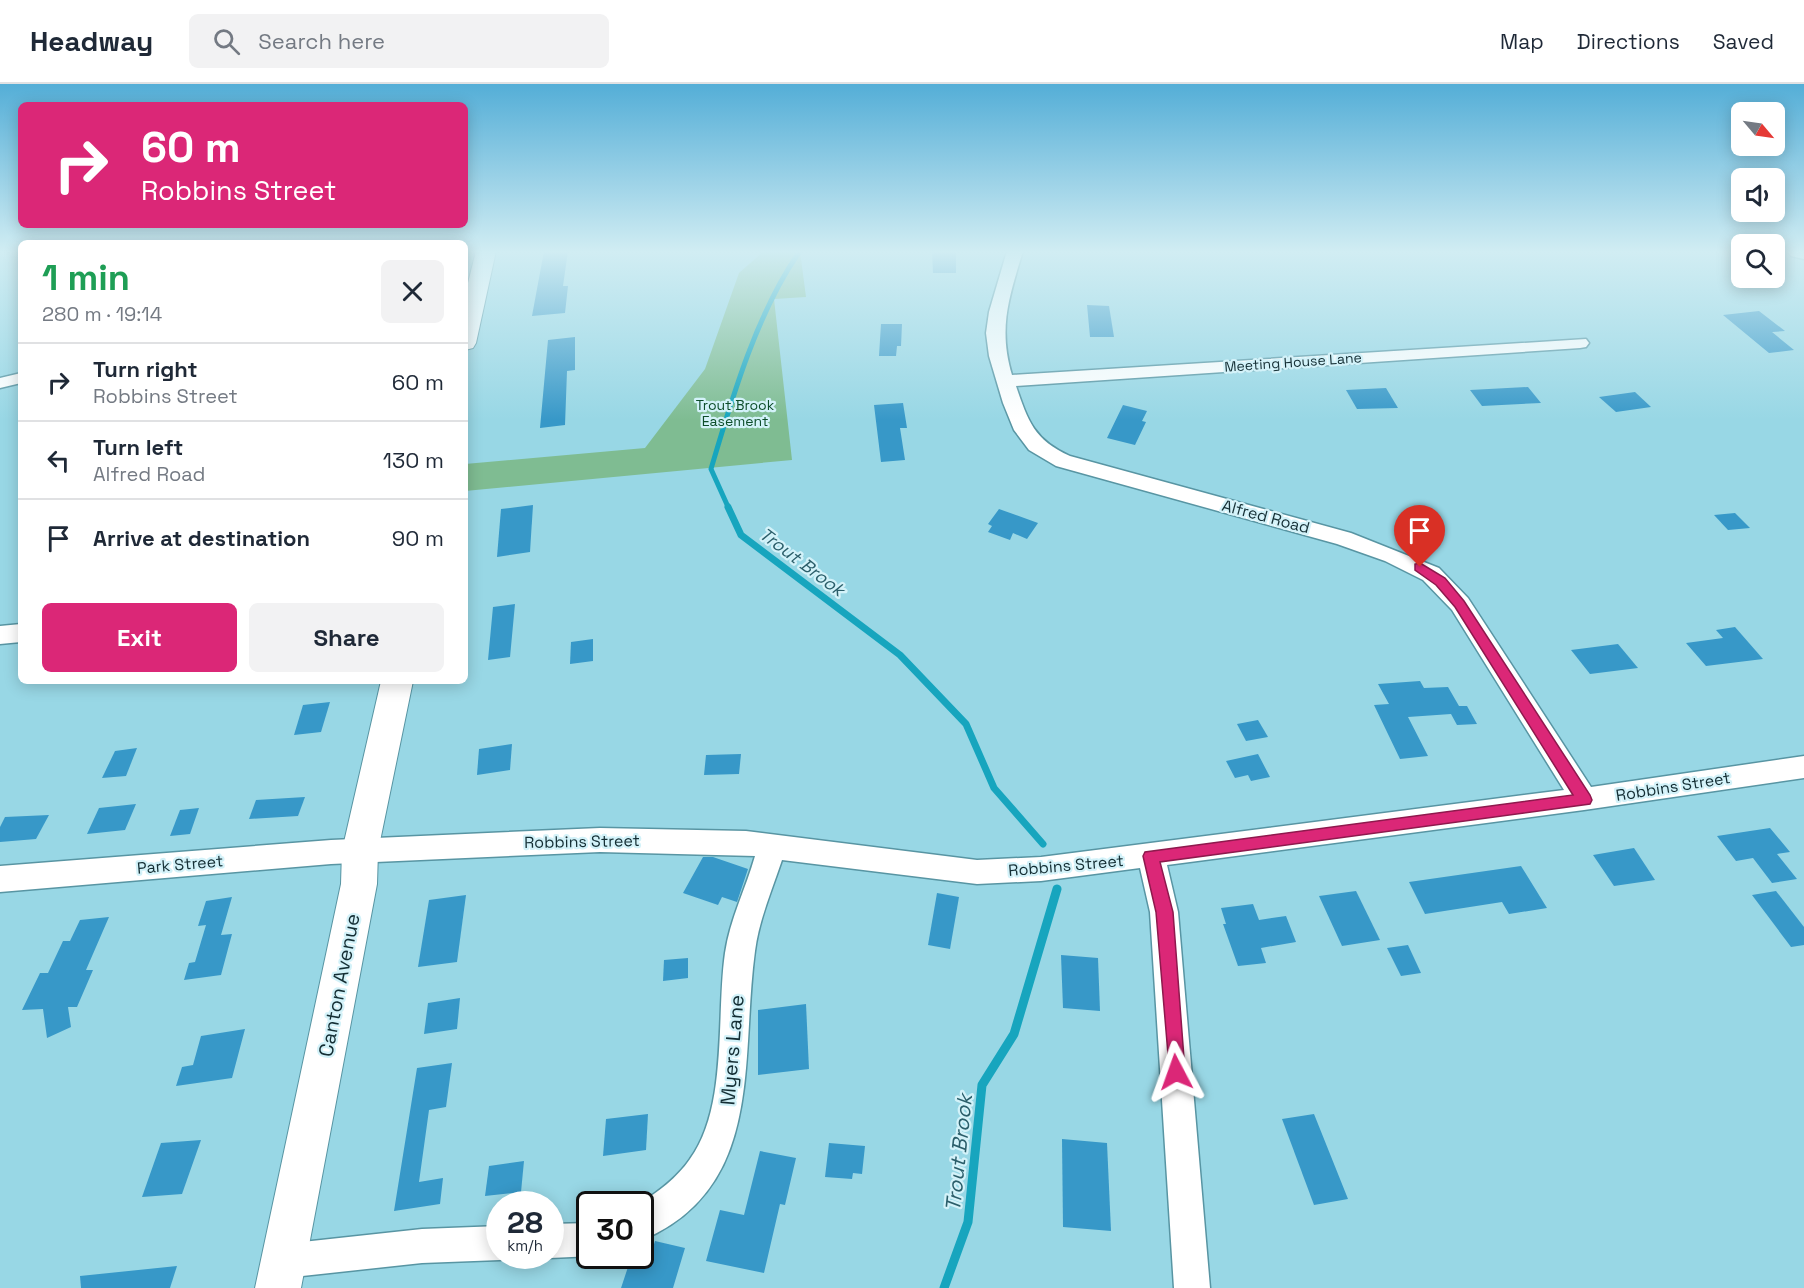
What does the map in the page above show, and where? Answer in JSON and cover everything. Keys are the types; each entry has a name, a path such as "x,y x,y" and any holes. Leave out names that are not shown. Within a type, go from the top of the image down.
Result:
{"main road":[{"name":"Canton Avenue","path":"281,1274 359,884 360,851 396,684"}],"street":[{"name":"Alfred Road","path":"999,307 995,331 996,347 1022,428 1038,448 1054,457 1336,536 1393,556 1431,574 1460,604 1584,800"},
{"name":"Meeting House Lane","path":"1006,381 1580,344"},
{"path":"0,383 18,379"},
{"path":"0,635 18,633"},
{"name":"Robbins Street","path":"360,851 600,840 695,841 772,846 912,867 977,872 1071,867 1584,800 1804,766"},
{"name":"Myers Lane","path":"654,1216 692,1184 714,1150 722,1131 732,1088 740,951 748,916 763,880 772,846"},
{"name":"Park Street","path":"0,879 360,851"},
{"path":"1151,856 1164,912 1192,1288"},
{"path":"281,1274 422,1246 486,1244"}],"green space":[{"name":"Trout Brook Easement","path":"727,307 775,307 792,460 468,491 468,464 645,448 705,369"}],"building":[{"path":"534,307 566,307 565,313 532,316"},
{"path":"1087,307 1109,307 1114,337 1090,337"},
{"path":"1759,311 1785,331 1772,332 1794,350 1769,353 1723,315"},
{"path":"881,324 902,324 901,346 897,346 896,356 879,356"},
{"path":"575,337 575,370 567,371 565,425 540,428 548,340"},
{"path":"1528,387 1541,403 1482,406 1470,390"},
{"path":"1386,388 1398,408 1357,409 1346,390"},
{"path":"1635,392 1651,407 1616,412 1599,397"},
{"path":"903,403 907,428 900,428 905,460 881,462 874,405"},
{"path":"1123,405 1147,411 1142,421 1146,422 1135,445 1107,438"},
{"path":"533,505 530,552 497,557 501,509"},
{"path":"999,509 1038,523 1027,539 1013,533 1010,540 988,532 992,526 988,524"},
{"path":"1735,513 1750,528 1728,530 1714,515"},
{"path":"515,604 510,657 488,660 493,607"},
{"path":"1735,627 1763,659 1706,666 1686,643 1723,638 1716,630"},
{"path":"593,639 593,661 570,664 571,642"},
{"path":"1618,644 1638,668 1590,674 1571,650"},
{"path":"1420,681 1424,688 1448,687 1459,706 1467,706 1477,724 1457,725 1451,714 1408,717 1428,756 1400,759 1374,705 1389,704 1378,684"},
{"path":"330,702 321,732 294,735 303,705"},
{"path":"1258,720 1268,737 1246,741 1237,724"},
{"path":"512,744 510,770 477,775 479,749"},
{"path":"137,748 126,776 102,778 115,751"},
{"path":"741,754 739,774 704,775 706,755"},
{"path":"1258,754 1270,777 1251,781 1248,775 1235,778 1226,761"},
{"path":"305,797 298,816 249,819 256,800"},
{"path":"136,804 125,830 87,834 99,808"},
{"path":"199,808 190,834 170,836 180,810"},
{"path":"49,815 36,839 0,842 0,827 5,817"},
{"path":"1770,828 1790,852 1777,854 1797,879 1772,883 1753,858 1736,861 1717,836"},
{"path":"1634,848 1655,880 1614,886 1593,855"},
{"path":"703,857 713,857 748,869 737,902 722,897 718,905 683,893"},
{"path":"1521,866 1547,908 1509,914 1502,902 1425,914 1409,882"},
{"path":"1356,891 1380,940 1342,946 1319,896"},
{"path":"1776,891 1804,927 1804,945 1791,947 1752,895"},
{"path":"937,893 959,897 950,949 928,945"},
{"path":"466,895 457,962 418,967 429,900"},
{"path":"232,897 221,935 232,934 221,975 184,980 189,963 195,962 206,925 198,926 206,901"},
{"path":"1253,904 1259,920 1286,916 1296,942 1261,948 1266,963 1238,966 1223,924 1226,924 1221,908"},
{"path":"109,917 86,970 93,970 77,1007 68,1007 71,1027 47,1038 43,1009 22,1010 40,973 48,973 63,941 70,941 80,920"},
{"path":"1408,945 1421,973 1401,976 1387,948"},
{"path":"1061,955 1098,958 1100,1011 1063,1008"},
{"path":"688,958 688,978 663,981 664,960"},
{"path":"460,998 457,1029 424,1034 428,1003"},
{"path":"806,1004 809,1069 758,1075 758,1010"},
{"path":"245,1029 232,1078 176,1086 182,1067 193,1065 201,1036"},
{"path":"452,1063 446,1107 429,1110 419,1182 443,1178 440,1204 394,1211 417,1068"},
{"path":"648,1114 646,1150 603,1156 606,1119"},
{"path":"1314,1114 1348,1199 1314,1205 1282,1119"},
{"path":"1062,1139 1107,1143 1111,1231 1063,1227"},
{"path":"201,1140 182,1194 142,1197 161,1143"},
{"path":"829,1143 865,1146 862,1174 853,1173 852,1179 825,1177"},
{"path":"760,1151 796,1158 785,1205 780,1204 764,1273 706,1261 720,1210 744,1215"},
{"path":"524,1161 521,1191 486,1191 485,1196 489,1166"},
{"path":"655,1241 685,1248 673,1288 621,1288 627,1269 654,1269"},
{"path":"177,1266 170,1288 81,1288 80,1276"}],"waterway":[{"name":"Trout Brook","path":"729,509 711,469 747,356 768,307"},
{"name":"Trout Brook","path":"728,507 741,535 900,655 966,724 994,788 1043,844"},
{"name":"Trout Brook","path":"944,1288 968,1222 982,1085 1014,1034 1057,889"}],"route":[{"path":"1176,1072 1164,912 1151,856 1584,800 1460,604 1440,581 1420,567"}]}
